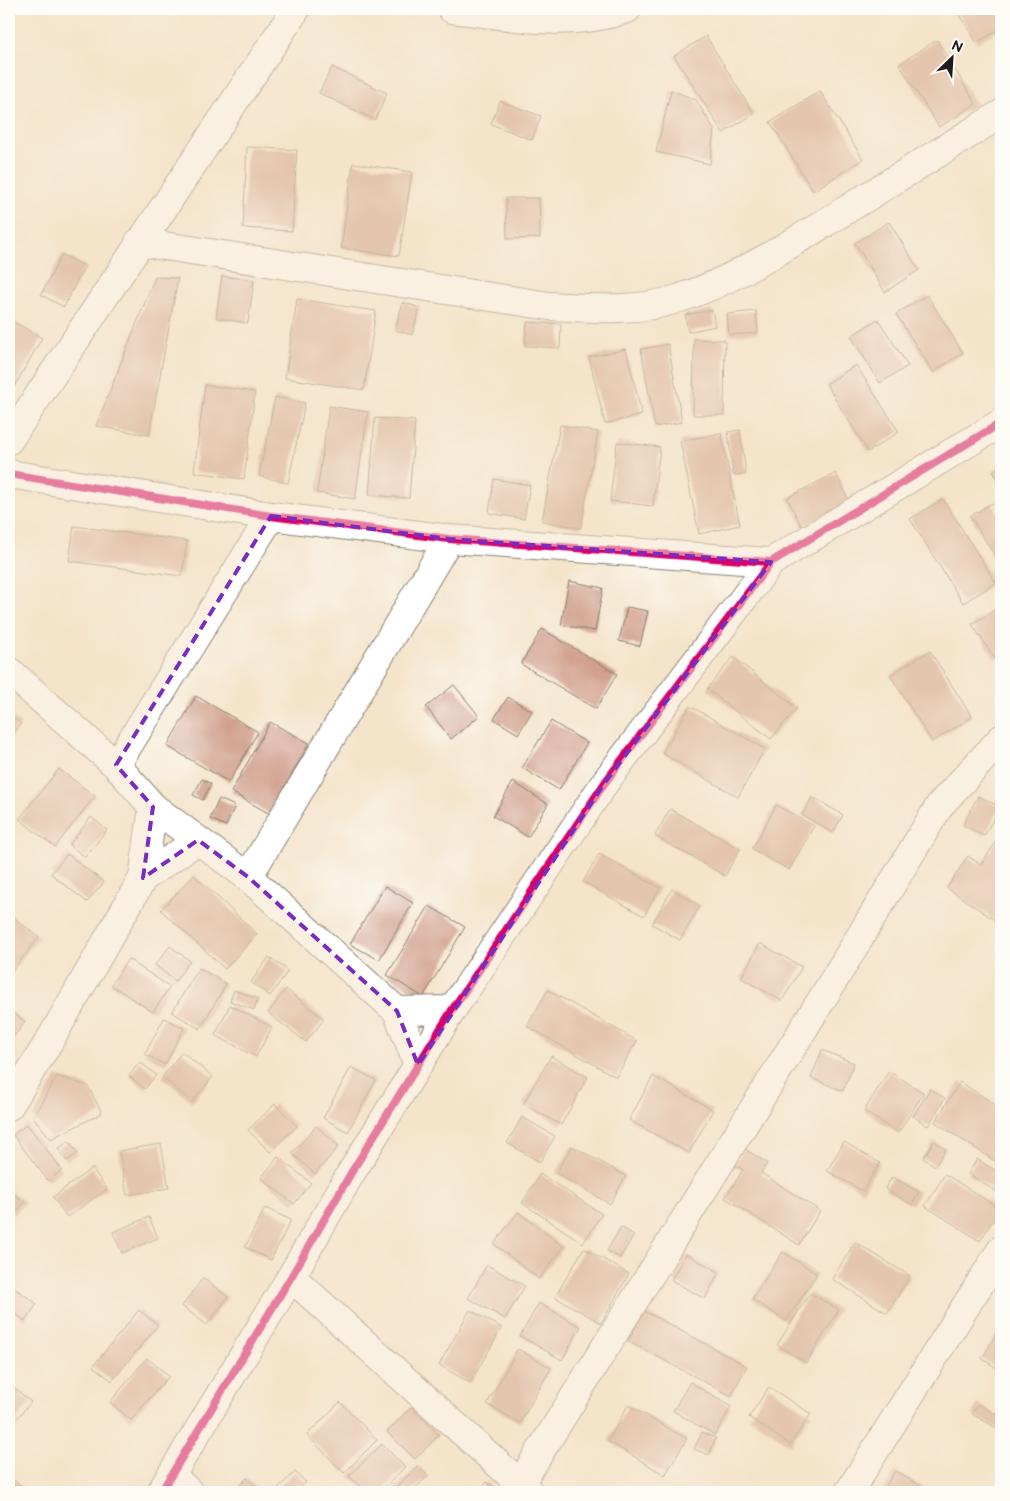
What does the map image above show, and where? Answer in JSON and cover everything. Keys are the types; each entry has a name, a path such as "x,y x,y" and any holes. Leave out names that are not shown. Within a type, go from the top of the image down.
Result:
{"street":[{"path":"9,440 139,242 296,9"},
{"path":"452,9 556,21 602,17 627,9"},
{"path":"139,242 549,306 593,309 642,305 674,300 724,279 778,252 1001,114"},
{"path":"174,1487 291,1277 351,1174 452,1010 606,781 771,562 1001,423"},
{"path":"13,479 271,516 450,539 771,562"},
{"path":"116,766 271,516"},
{"path":"248,877 450,539"},
{"path":"9,671 116,766 153,806 248,877 396,1011 418,1065"},
{"path":"291,1277 524,1488 940,805 1001,739"},
{"path":"9,1106 50,1040 142,878 153,806"},
{"path":"142,878 198,840"},
{"path":"396,1011 452,1010"},
{"path":"849,1492 1001,1250"}],"highlighted area":[{"path":"271,516 449,539 771,562 606,781 418,1065 397,1011 248,877 198,840 143,878 153,807 116,765"}],"building":[{"path":"962,9 1001,9 1001,28 977,43 957,12"},
{"path":"706,36 754,114 723,133 674,56"},
{"path":"937,40 976,104 939,127 899,64"},
{"path":"332,67 387,93 375,120 319,93"},
{"path":"671,90 696,100 714,129 710,164 656,152"},
{"path":"820,91 863,159 813,191 770,122"},
{"path":"500,101 541,116 532,140 491,124"},
{"path":"247,147 297,150 292,231 243,228"},
{"path":"353,163 412,172 399,256 341,248"},
{"path":"506,198 539,198 540,238 507,239"},
{"path":"889,222 919,270 885,292 855,243"},
{"path":"62,254 85,266 64,307 41,295"},
{"path":"222,276 254,280 248,323 216,318"},
{"path":"155,277 178,278 149,435 96,426"},
{"path":"927,295 963,353 933,372 896,314"},
{"path":"297,299 376,311 364,390 285,378"},
{"path":"403,302 420,308 412,335 395,330"},
{"path":"712,310 715,326 688,332 685,315"},
{"path":"756,311 758,333 729,335 727,314"},
{"path":"9,319 42,338 9,396"},
{"path":"878,319 908,366 880,383 851,336"},
{"path":"527,322 561,324 560,348 525,346"},
{"path":"694,339 725,340 724,415 693,415"},
{"path":"668,344 682,422 655,427 641,349"},
{"path":"626,349 642,415 605,424 589,357"},
{"path":"856,365 899,432 868,452 826,384"},
{"path":"205,385 255,392 244,479 194,472"},
{"path":"275,397 305,403 288,483 259,476"},
{"path":"329,406 368,412 355,499 317,493"},
{"path":"375,418 415,421 409,498 369,495"},
{"path":"560,425 598,432 581,528 542,521"},
{"path":"740,430 746,474 733,475 728,432"},
{"path":"721,433 740,525 699,534 680,441"},
{"path":"617,442 660,447 653,506 610,501"},
{"path":"1001,466 1001,484 993,471"},
{"path":"836,473 850,503 802,527 787,498"},
{"path":"494,479 530,485 524,519 489,513"},
{"path":"943,499 996,583 963,603 910,519"},
{"path":"992,503 1001,517 1001,566 970,516"},
{"path":"74,526 187,541 182,576 69,561"},
{"path":"569,581 603,588 595,631 561,625"},
{"path":"1001,606 1001,655 995,659 972,624"},
{"path":"627,607 648,611 640,646 619,641"},
{"path":"542,629 617,674 596,709 521,664"},
{"path":"930,651 972,717 932,742 890,675"},
{"path":"733,657 797,708 771,739 707,689"},
{"path":"454,685 479,716 451,739 426,707"},
{"path":"196,696 258,732 229,782 167,746"},
{"path":"508,697 532,711 518,734 494,719"},
{"path":"690,706 765,749 738,797 662,753"},
{"path":"9,714 21,724 9,740"},
{"path":"551,721 587,743 559,790 522,768"},
{"path":"270,722 309,743 270,814 231,792"},
{"path":"59,769 95,796 55,847 19,819"},
{"path":"202,779 211,784 203,800 193,795"},
{"path":"513,782 548,804 528,837 493,816"},
{"path":"978,796 1000,807 984,836 963,825"},
{"path":"812,797 843,815 833,833 802,815"},
{"path":"219,799 235,806 226,826 210,819"},
{"path":"776,805 814,826 789,870 752,849"},
{"path":"670,809 740,849 725,876 655,836"},
{"path":"91,817 107,830 85,857 69,845"},
{"path":"1001,834 1001,924 947,888 968,856 981,865"},
{"path":"67,854 104,882 87,902 51,874"},
{"path":"599,854 660,888 644,916 583,882"},
{"path":"194,875 257,934 225,969 161,910"},
{"path":"385,886 413,903 379,960 350,944"},
{"path":"672,889 700,906 680,940 652,924"},
{"path":"429,906 465,927 423,997 387,975"},
{"path":"9,914 39,937 9,975"},
{"path":"760,943 802,967 782,1001 741,978"},
{"path":"170,946 190,961 175,981 155,965"},
{"path":"269,957 288,971 270,996 251,982"},
{"path":"128,959 170,987 153,1012 111,985"},
{"path":"199,968 226,984 200,1029 172,1012"},
{"path":"286,989 324,1019 306,1042 268,1013"},
{"path":"234,990 258,999 254,1010 230,1001"},
{"path":"548,990 637,1041 616,1077 527,1026"},
{"path":"230,1005 272,1027 256,1057 215,1035"},
{"path":"9,1010 25,1022 9,1043"},
{"path":"164,1018 184,1028 165,1065 145,1054"},
{"path":"822,1050 854,1063 843,1091 811,1078"},
{"path":"182,1052 213,1077 192,1102 162,1077"},
{"path":"551,1056 588,1077 561,1125 523,1104"},
{"path":"140,1062 156,1075 145,1089 129,1076"},
{"path":"351,1067 376,1080 348,1132 323,1118"},
{"path":"889,1071 924,1093 898,1133 864,1111"},
{"path":"57,1076 88,1086 102,1113 51,1139 33,1117"},
{"path":"653,1076 713,1110 689,1153 629,1120"},
{"path":"960,1082 1001,1108 1001,1165 935,1122"},
{"path":"930,1089 945,1098 928,1126 913,1116"},
{"path":"275,1104 297,1126 270,1152 248,1130"},
{"path":"522,1117 555,1136 540,1162 507,1143"},
{"path":"27,1124 62,1170 48,1181 13,1135"},
{"path":"316,1126 339,1146 315,1174 292,1153"},
{"path":"69,1141 78,1153 67,1161 58,1149"},
{"path":"934,1141 946,1149 935,1166 923,1158"},
{"path":"844,1142 880,1163 863,1191 827,1171"},
{"path":"161,1144 169,1188 127,1195 119,1151"},
{"path":"572,1146 626,1176 610,1204 556,1173"},
{"path":"745,1149 767,1163 761,1173 820,1211 799,1245 725,1198 743,1170 734,1165"},
{"path":"278,1157 311,1183 294,1204 261,1178"},
{"path":"977,1159 1001,1174 1001,1183 996,1191 968,1174"},
{"path":"92,1168 107,1189 67,1217 53,1197"},
{"path":"540,1174 602,1214 583,1243 522,1203"},
{"path":"945,1174 1000,1209 980,1241 925,1206"},
{"path":"892,1177 919,1192 912,1205 885,1189"},
{"path":"9,1190 25,1202 14,1215 9,1211"},
{"path":"265,1208 291,1220 271,1260 245,1247"},
{"path":"518,1212 564,1247 539,1279 494,1244"},
{"path":"149,1217 158,1238 122,1253 113,1232"},
{"path":"621,1227 634,1235 620,1258 607,1251"},
{"path":"855,1242 910,1276 887,1313 832,1279"},
{"path":"584,1248 629,1274 601,1323 555,1297"},
{"path":"783,1252 817,1274 786,1321 752,1299"},
{"path":"686,1254 719,1272 705,1299 671,1280"},
{"path":"487,1265 525,1286 505,1319 468,1298"},
{"path":"203,1278 228,1297 207,1325 182,1306"},
{"path":"13,1287 37,1304 25,1321 9,1309 9,1293"},
{"path":"810,1293 839,1310 806,1363 777,1345"},
{"path":"539,1303 581,1327 562,1360 520,1336"},
{"path":"139,1310 158,1325 112,1381 93,1366"},
{"path":"470,1310 502,1328 470,1383 439,1365"},
{"path":"644,1311 747,1366 731,1396 628,1341"},
{"path":"996,1334 1001,1337 1001,1370 982,1359"},
{"path":"518,1349 551,1368 520,1423 487,1404"},
{"path":"147,1358 169,1376 131,1420 110,1402"},
{"path":"690,1382 731,1407 715,1435 673,1411"},
{"path":"9,1383 31,1402 9,1428"},
{"path":"769,1387 811,1414 790,1445 749,1417"},
{"path":"340,1402 377,1440 344,1473 307,1435"},
{"path":"978,1404 1001,1417 1000,1430 972,1414"},
{"path":"628,1405 687,1439 665,1475 608,1441"},
{"path":"411,1407 439,1435 415,1459 387,1432"},
{"path":"702,1432 716,1438 709,1455 694,1449"},
{"path":"382,1444 405,1467 380,1492 366,1492 349,1476"},
{"path":"418,1466 428,1476 411,1492 391,1492"},
{"path":"895,1471 931,1492 882,1492"},
{"path":"295,1472 306,1482 295,1492 282,1492 278,1488"},
{"path":"9,1476 28,1492 9,1492"},
{"path":"247,1478 262,1492 233,1492"},
{"path":"487,1482 497,1492 477,1492"}],"cycle path":[{"path":"9,474 271,516 449,539 771,562 1001,423"},
{"path":"161,1492 291,1277 351,1173 452,1010 606,781 771,562"}]}
